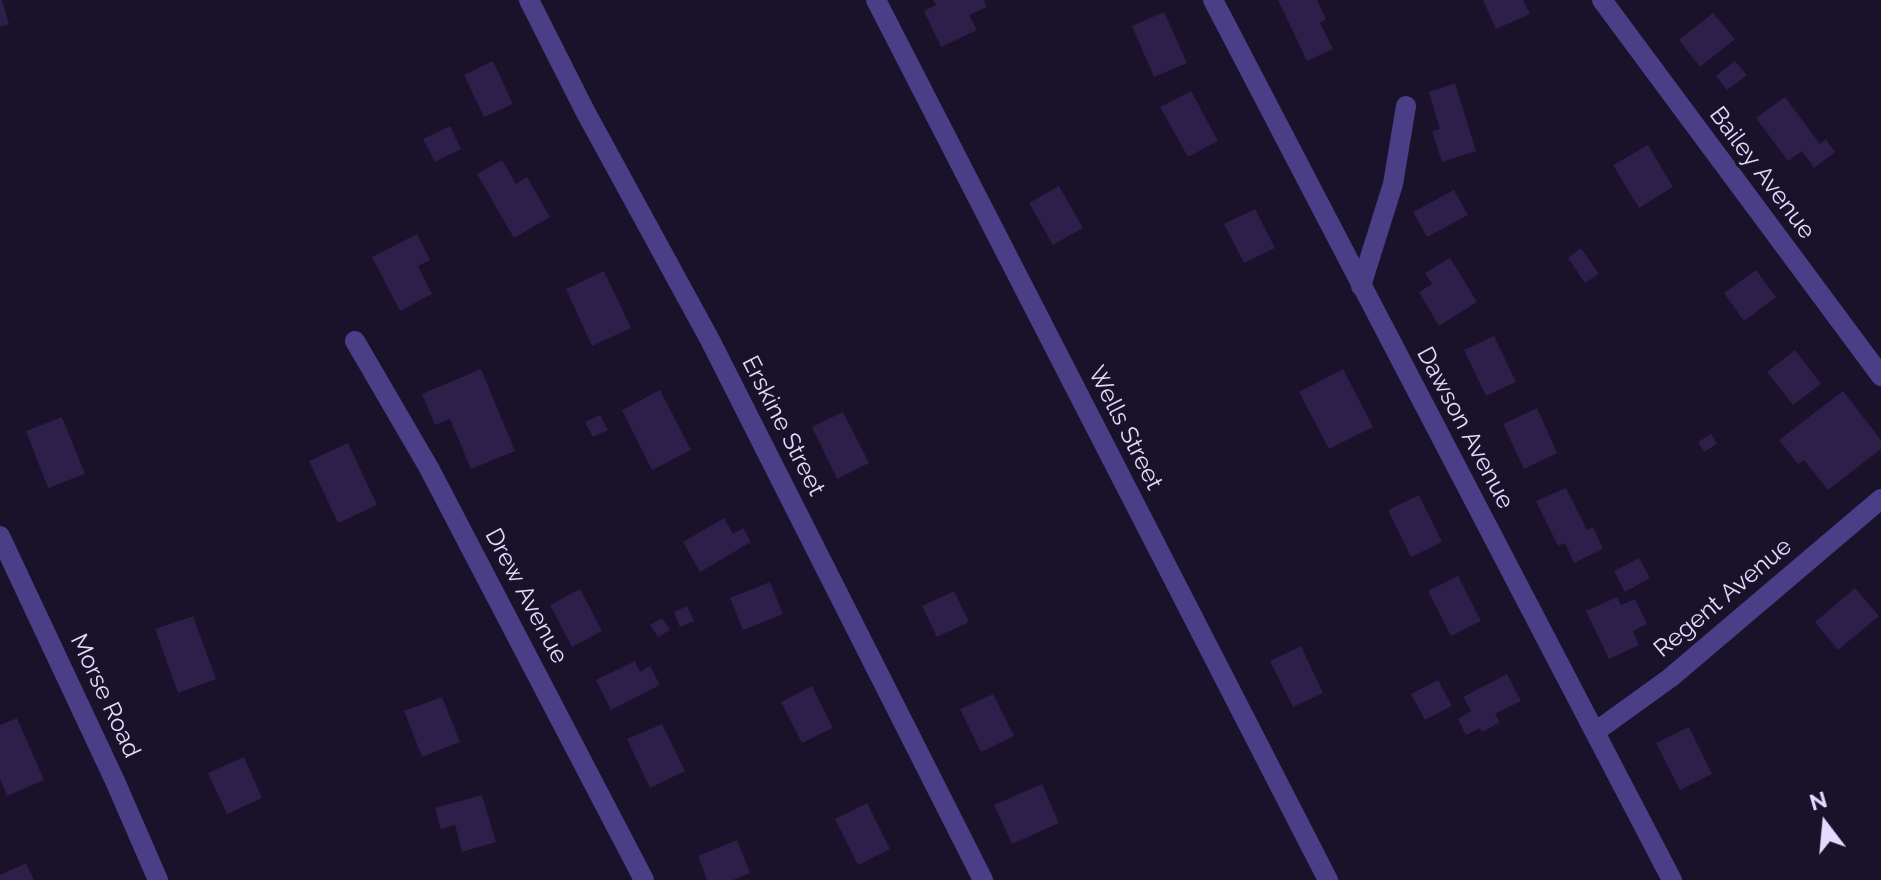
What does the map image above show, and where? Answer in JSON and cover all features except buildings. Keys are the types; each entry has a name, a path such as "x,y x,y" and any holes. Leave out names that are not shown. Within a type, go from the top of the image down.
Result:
{"street":[{"name":"Erskine Street","path":"529,0 585,111 710,340 983,880"},
{"name":"Wells Street","path":"876,0 1328,880"},
{"name":"Dawson Avenue","path":"1213,0 1672,880"},
{"name":"Bailey Avenue","path":"1602,0 1881,376"},
{"path":"1361,286 1393,184 1406,106"},
{"name":"Drew Avenue","path":"355,341 429,468 644,880"},
{"name":"Regent Avenue","path":"1595,732 1670,678 1881,499"},
{"name":"Morse Road","path":"0,536 158,880"}]}
